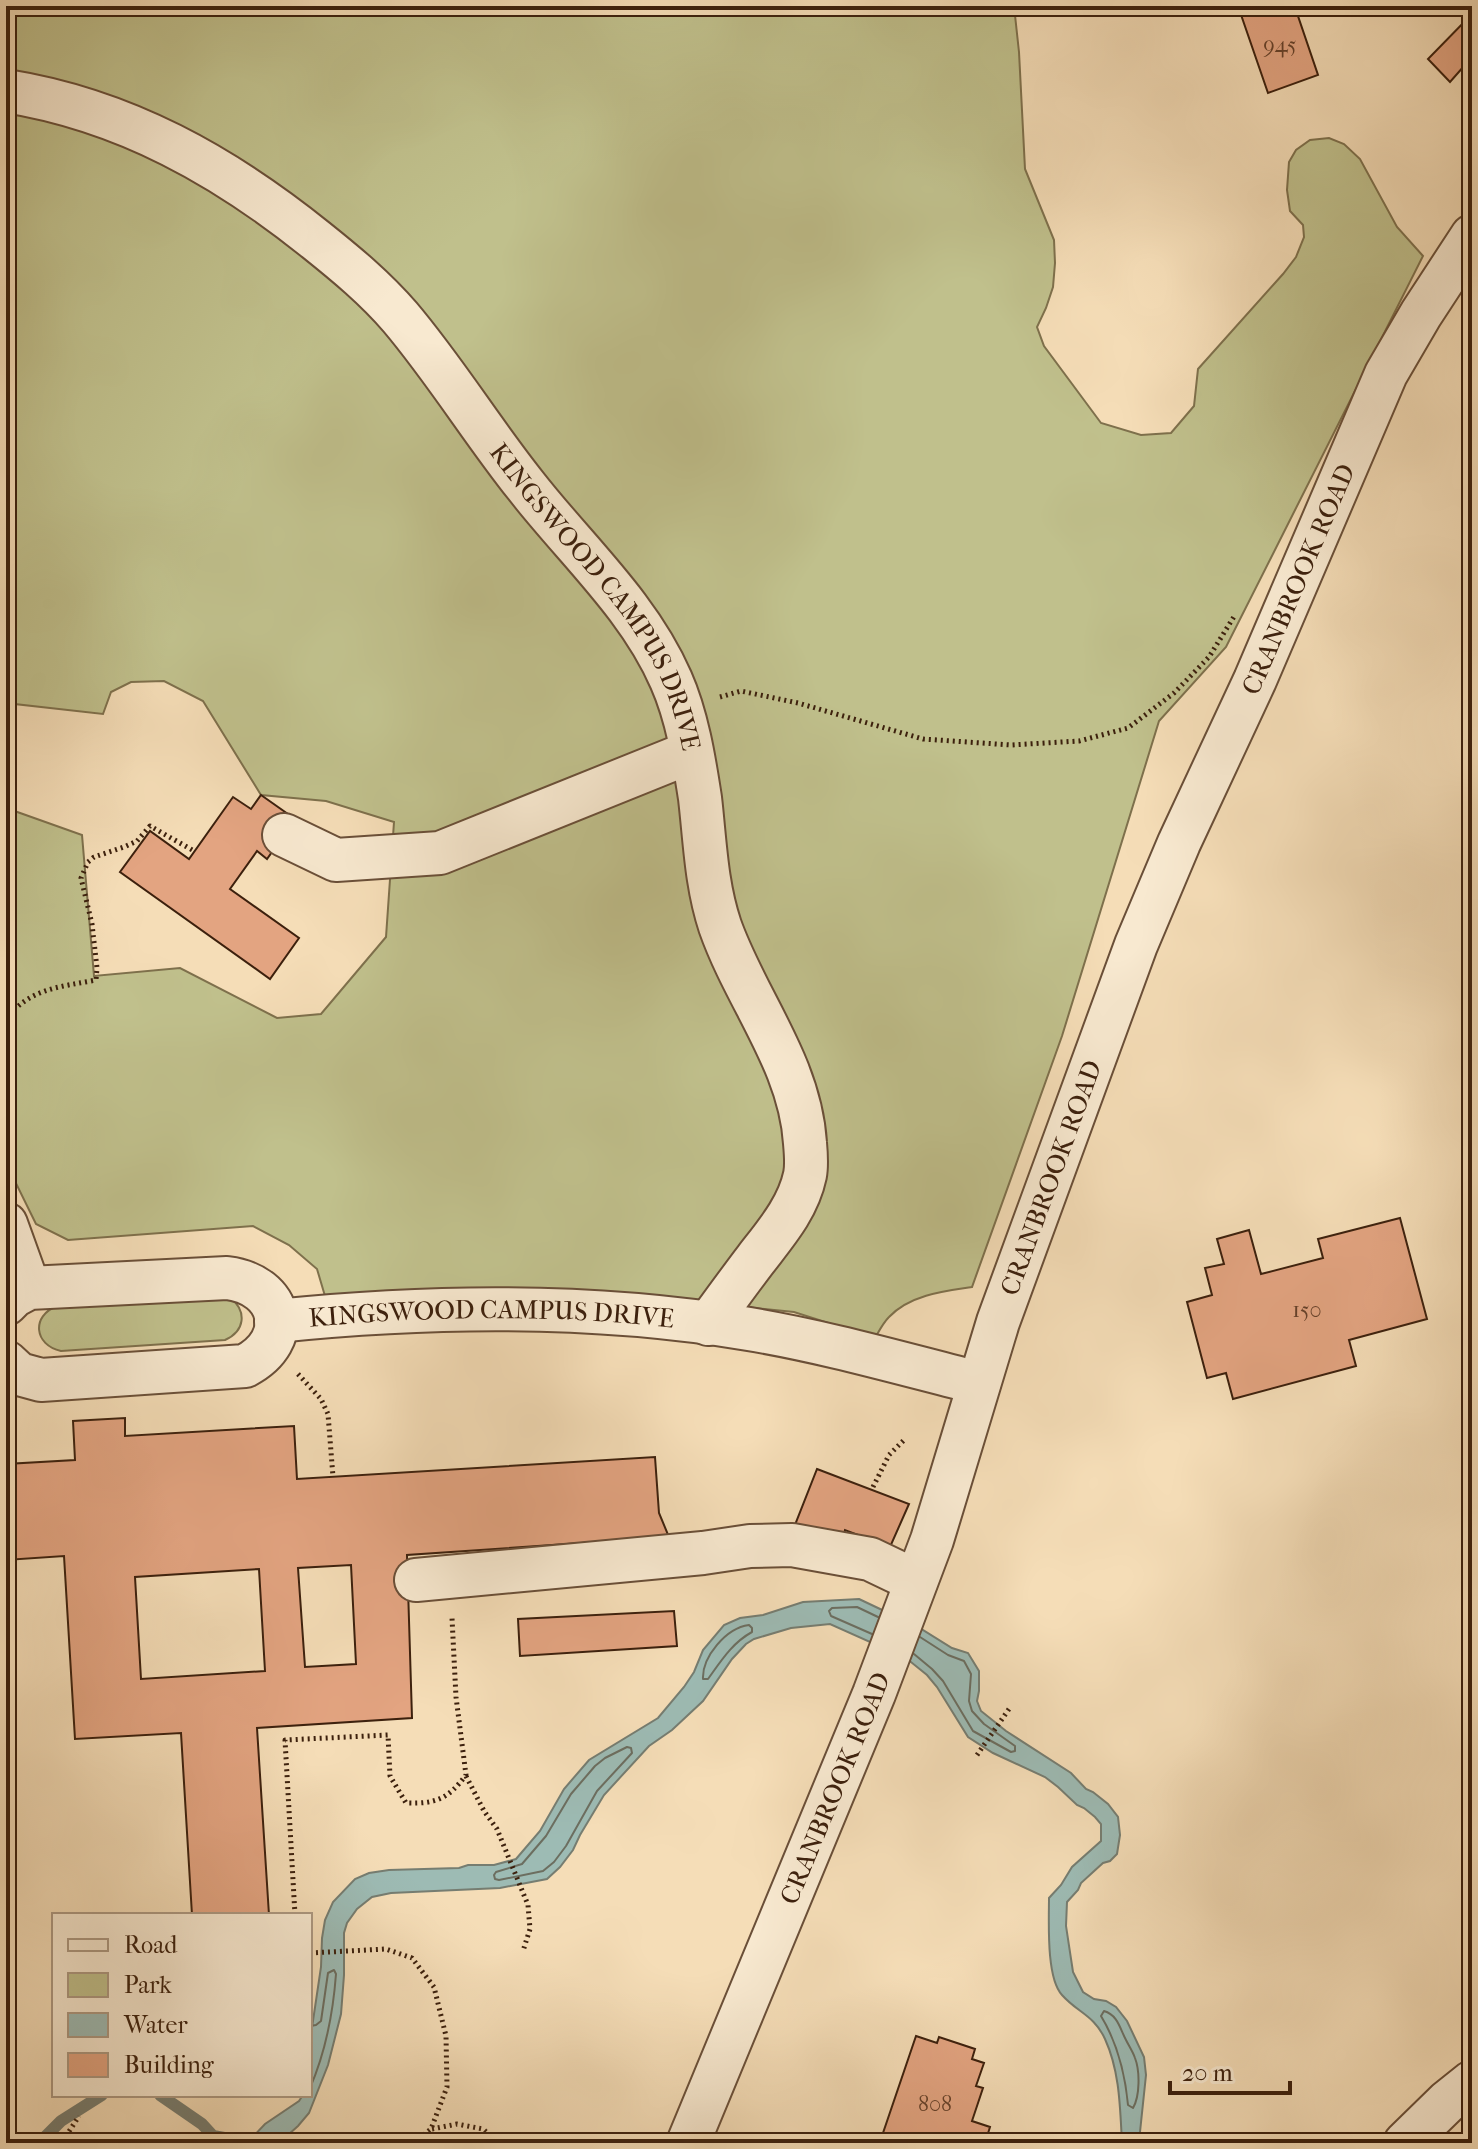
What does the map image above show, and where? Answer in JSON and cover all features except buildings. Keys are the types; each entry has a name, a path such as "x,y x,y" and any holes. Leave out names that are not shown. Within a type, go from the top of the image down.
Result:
{"street":[{"name":"KINGSWOOD CAMPUS DRIVE","path":"6,91 67,104 119,120 194,156 294,222 366,282 402,320 529,490 655,648 682,708 699,795 713,900 729,949 786,1064 802,1116 807,1162 795,1205 708,1324"},
{"name":"CRANBROOK ROAD","path":"688,2143 874,1694 932,1540 998,1322 1136,945 1179,843 1255,680 1386,374 1472,236"},
{"path":"284,835 336,860 440,853 691,752"},
{"name":"KINGSWOOD CAMPUS DRIVE","path":"6,1224 18,1296 227,1278 243,1280 263,1291 270,1300 276,1321 275,1332 265,1352 245,1366 41,1380 19,1374 6,1362"},
{"name":"KINGSWOOD CAMPUS DRIVE","path":"276,1321 359,1313 512,1310 643,1316 816,1342 979,1383"},
{"path":"433,1578 750,1546 792,1545 870,1559 916,1581"},
{"path":"1405,2143 1472,2082"}],"path":[{"path":"682,708 741,691 798,703 923,739 1011,745 1079,741 1128,728 1174,693 1209,657 1240,606"},
{"path":"6,1019 16,1006 39,991 96,980 92,924 81,878 88,862 137,841 150,826 194,851"},
{"path":"297,1374 321,1399 328,1414 333,1477"},
{"path":"873,1487 889,1455 904,1440"},
{"path":"433,1578 456,1697 466,1775 471,1789 497,1829 528,1905 530,1929 523,1951"},
{"path":"977,1755 1009,1709"},
{"path":"295,1913 285,1740 388,1735 390,1776 406,1803 429,1803 454,1791 466,1775"},
{"path":"312,1953 386,1949 412,1958 434,1987 446,2036 447,2087 431,2129"},
{"path":"68,2143 68,2133 79,2116"},
{"path":"413,2143 431,2129 457,2124 483,2129 498,2143"}],"green space":[{"path":"6,6 1014,6 1025,169 1054,240 1053,287 1037,327 1044,346 1101,423 1141,435 1171,433 1194,406 1198,369 1296,257 1304,237 1303,225 1290,211 1287,190 1289,162 1296,150 1310,140 1329,138 1344,144 1360,159 1397,227 1423,256 1226,647 1159,721 1062,1036 972,1287 928,1295 907,1304 889,1317 875,1338 794,1312 649,1297 325,1296 317,1269 289,1245 253,1226 68,1240 36,1224 6,1163 6,808 82,835 94,976 180,968 277,1018 321,1014 386,937 394,822 326,801 261,795 203,701 164,681 131,682 111,692 103,714 6,703"},
{"path":"231,1298 240,1309 242,1321 237,1332 225,1340 61,1351 45,1343 39,1330 43,1316 57,1306"}],"water":[{"path":"859,1599 918,1627 952,1648 968,1653 979,1671 977,1701 981,1711 1071,1773 1086,1789 1108,1804 1118,1817 1120,1835 1117,1854 1081,1883 1067,1902 1066,1926 1073,1972 1083,1992 1116,2007 1127,2021 1144,2057 1146,2075 1141,2143 1122,2143 1114,2064 1105,2039 1091,2019 1062,1995 1051,1963 1049,1898 1072,1867 1101,1841 1101,1824 1045,1777 993,1753 968,1737 937,1687 906,1658 830,1624 791,1628 746,1644 703,1701 672,1730 649,1746 604,1795 573,1850 547,1879 500,1888 391,1893 372,1897 357,1909 344,1933 341,2014 328,2065 309,2113 279,2143 247,2143 265,2124 302,2097 312,2097 312,2028 325,1920 333,1902 355,1879 389,1870 494,1865 516,1859 540,1831 564,1789 589,1760 658,1718 684,1687 703,1650 724,1625 803,1602"}],"waterway":[{"path":"39,2143 61,2121 99,2097"},
{"path":"163,2097 202,2124 213,2136 252,2143"}]}
